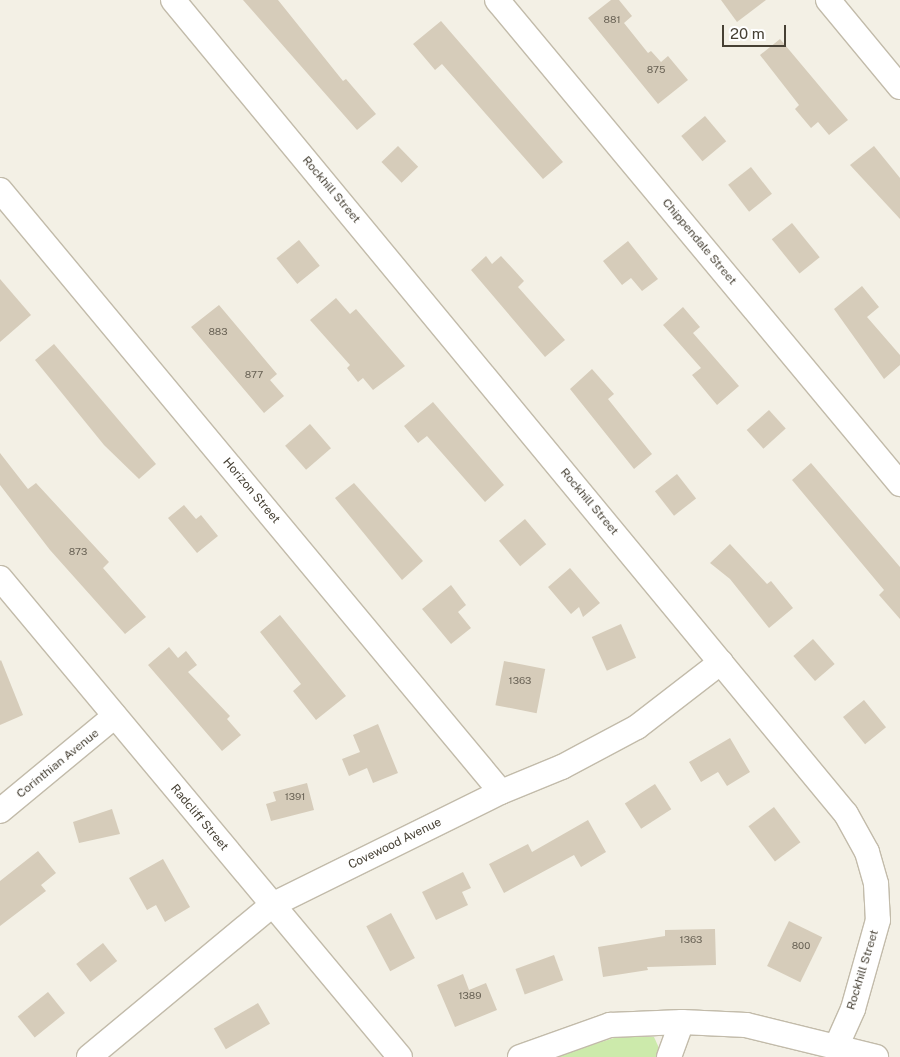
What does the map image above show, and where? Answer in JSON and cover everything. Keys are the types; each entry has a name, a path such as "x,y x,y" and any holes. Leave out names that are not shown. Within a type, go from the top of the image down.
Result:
{"street":[{"name":"Rockhill Street","path":"173,0 846,814 868,852 876,884 878,920 853,1009 836,1047"},
{"name":"Chippendale Street","path":"497,0 900,484"},
{"path":"828,0 900,87"},
{"name":"Horizon Street","path":"0,190 502,792"},
{"name":"Radcliff Street","path":"0,578 400,1057"},
{"name":"Covewood Avenue","path":"89,1057 272,905 502,792 562,767 637,727 721,662"},
{"name":"Corinthian Avenue","path":"0,811 115,716"},
{"path":"669,1057 682,1022"},
{"path":"520,1057 610,1025 682,1022 746,1025 876,1057"}],"green space":[{"path":"617,1037 654,1037 663,1057 554,1057"}],"building":[{"path":"243,0 278,0 343,81 346,79 376,114 357,130"},
{"path":"611,0 619,0 632,16 624,23 648,53 651,51 661,62 668,56 688,80 658,104 588,18"},
{"path":"721,0 766,0 737,22"},
{"path":"441,21 563,162 543,179 442,64 435,70 413,44"},
{"path":"780,39 848,120 829,135 818,122 811,128 795,109 799,105 760,55"},
{"path":"705,116 726,141 702,161 681,136"},
{"path":"398,146 418,167 402,183 381,162"},
{"path":"874,146 900,178 900,219 850,165"},
{"path":"751,167 772,194 749,212 728,185"},
{"path":"792,223 820,257 799,274 772,239"},
{"path":"299,240 320,266 297,284 276,258"},
{"path":"628,241 658,279 642,291 631,278 622,285 603,261"},
{"path":"486,256 492,264 501,256 524,281 518,287 565,340 545,357 471,270"},
{"path":"0,279 31,315 0,342"},
{"path":"862,286 879,307 867,317 900,355 900,365 884,379 834,309"},
{"path":"336,298 350,314 356,309 405,366 373,390 363,378 358,382 347,368 350,365 310,320"},
{"path":"219,305 277,374 270,380 284,396 264,413 191,327"},
{"path":"683,307 700,327 693,333 739,386 717,405 692,375 701,368 663,325"},
{"path":"54,344 156,464 139,479 104,445 35,360"},
{"path":"592,369 614,394 608,399 652,454 634,469 570,389"},
{"path":"433,402 504,485 485,502 427,436 418,443 404,426"},
{"path":"769,410 786,429 763,449 747,430"},
{"path":"310,424 331,448 306,470 285,446"},
{"path":"0,453 28,489 36,483 109,562 103,568 146,617 125,634 50,550 0,485"},
{"path":"811,463 900,567 900,619 879,595 884,590 792,480"},
{"path":"677,474 696,498 674,516 655,491"},
{"path":"354,483 423,561 402,580 335,498"},
{"path":"184,505 196,519 201,515 218,536 197,553 168,518"},
{"path":"525,519 546,544 520,566 499,541"},
{"path":"730,544 767,584 771,581 793,608 769,628 730,579 710,563"},
{"path":"570,568 600,603 583,617 579,607 571,614 548,587"},
{"path":"451,585 466,605 458,612 471,628 451,644 422,609"},
{"path":"280,615 346,696 316,720 293,691 301,684 260,632"},
{"path":"621,624 636,658 607,671 592,637"},
{"path":"813,639 835,664 815,681 793,656"},
{"path":"169,647 178,658 186,651 197,665 188,672 230,716 227,719 241,735 222,751 148,665"},
{"path":"0,661 23,715 0,725"},
{"path":"504,661 545,669 537,713 495,705"},
{"path":"864,700 886,727 865,744 843,717"},
{"path":"378,724 398,773 373,783 367,768 349,776 342,759 360,752 353,735"},
{"path":"730,738 750,772 727,786 718,772 701,782 689,762"},
{"path":"307,783 314,810 271,821 266,804 276,801 273,792"},
{"path":"655,784 671,809 641,829 625,804"},
{"path":"774,807 800,842 775,861 748,826"},
{"path":"112,809 120,834 79,843 73,822"},
{"path":"588,820 606,852 581,867 574,855 504,893 489,864 528,844 532,852"},
{"path":"38,851 56,873 41,885 46,891 0,926 0,881"},
{"path":"163,859 190,907 165,922 156,905 147,910 129,878"},
{"path":"463,872 471,888 462,892 468,905 436,920 422,892"},
{"path":"391,913 415,958 390,971 366,926"},
{"path":"789,921 822,937 800,982 767,966"},
{"path":"715,929 716,965 647,967 648,970 603,977 598,947 665,936 665,930"},
{"path":"103,943 117,961 90,982 76,964"},
{"path":"554,955 563,980 525,994 515,969"},
{"path":"463,974 469,990 486,983 497,1010 455,1027 437,985"},
{"path":"48,992 65,1013 35,1038 18,1017"},
{"path":"258,1003 270,1024 226,1049 214,1028"}]}
